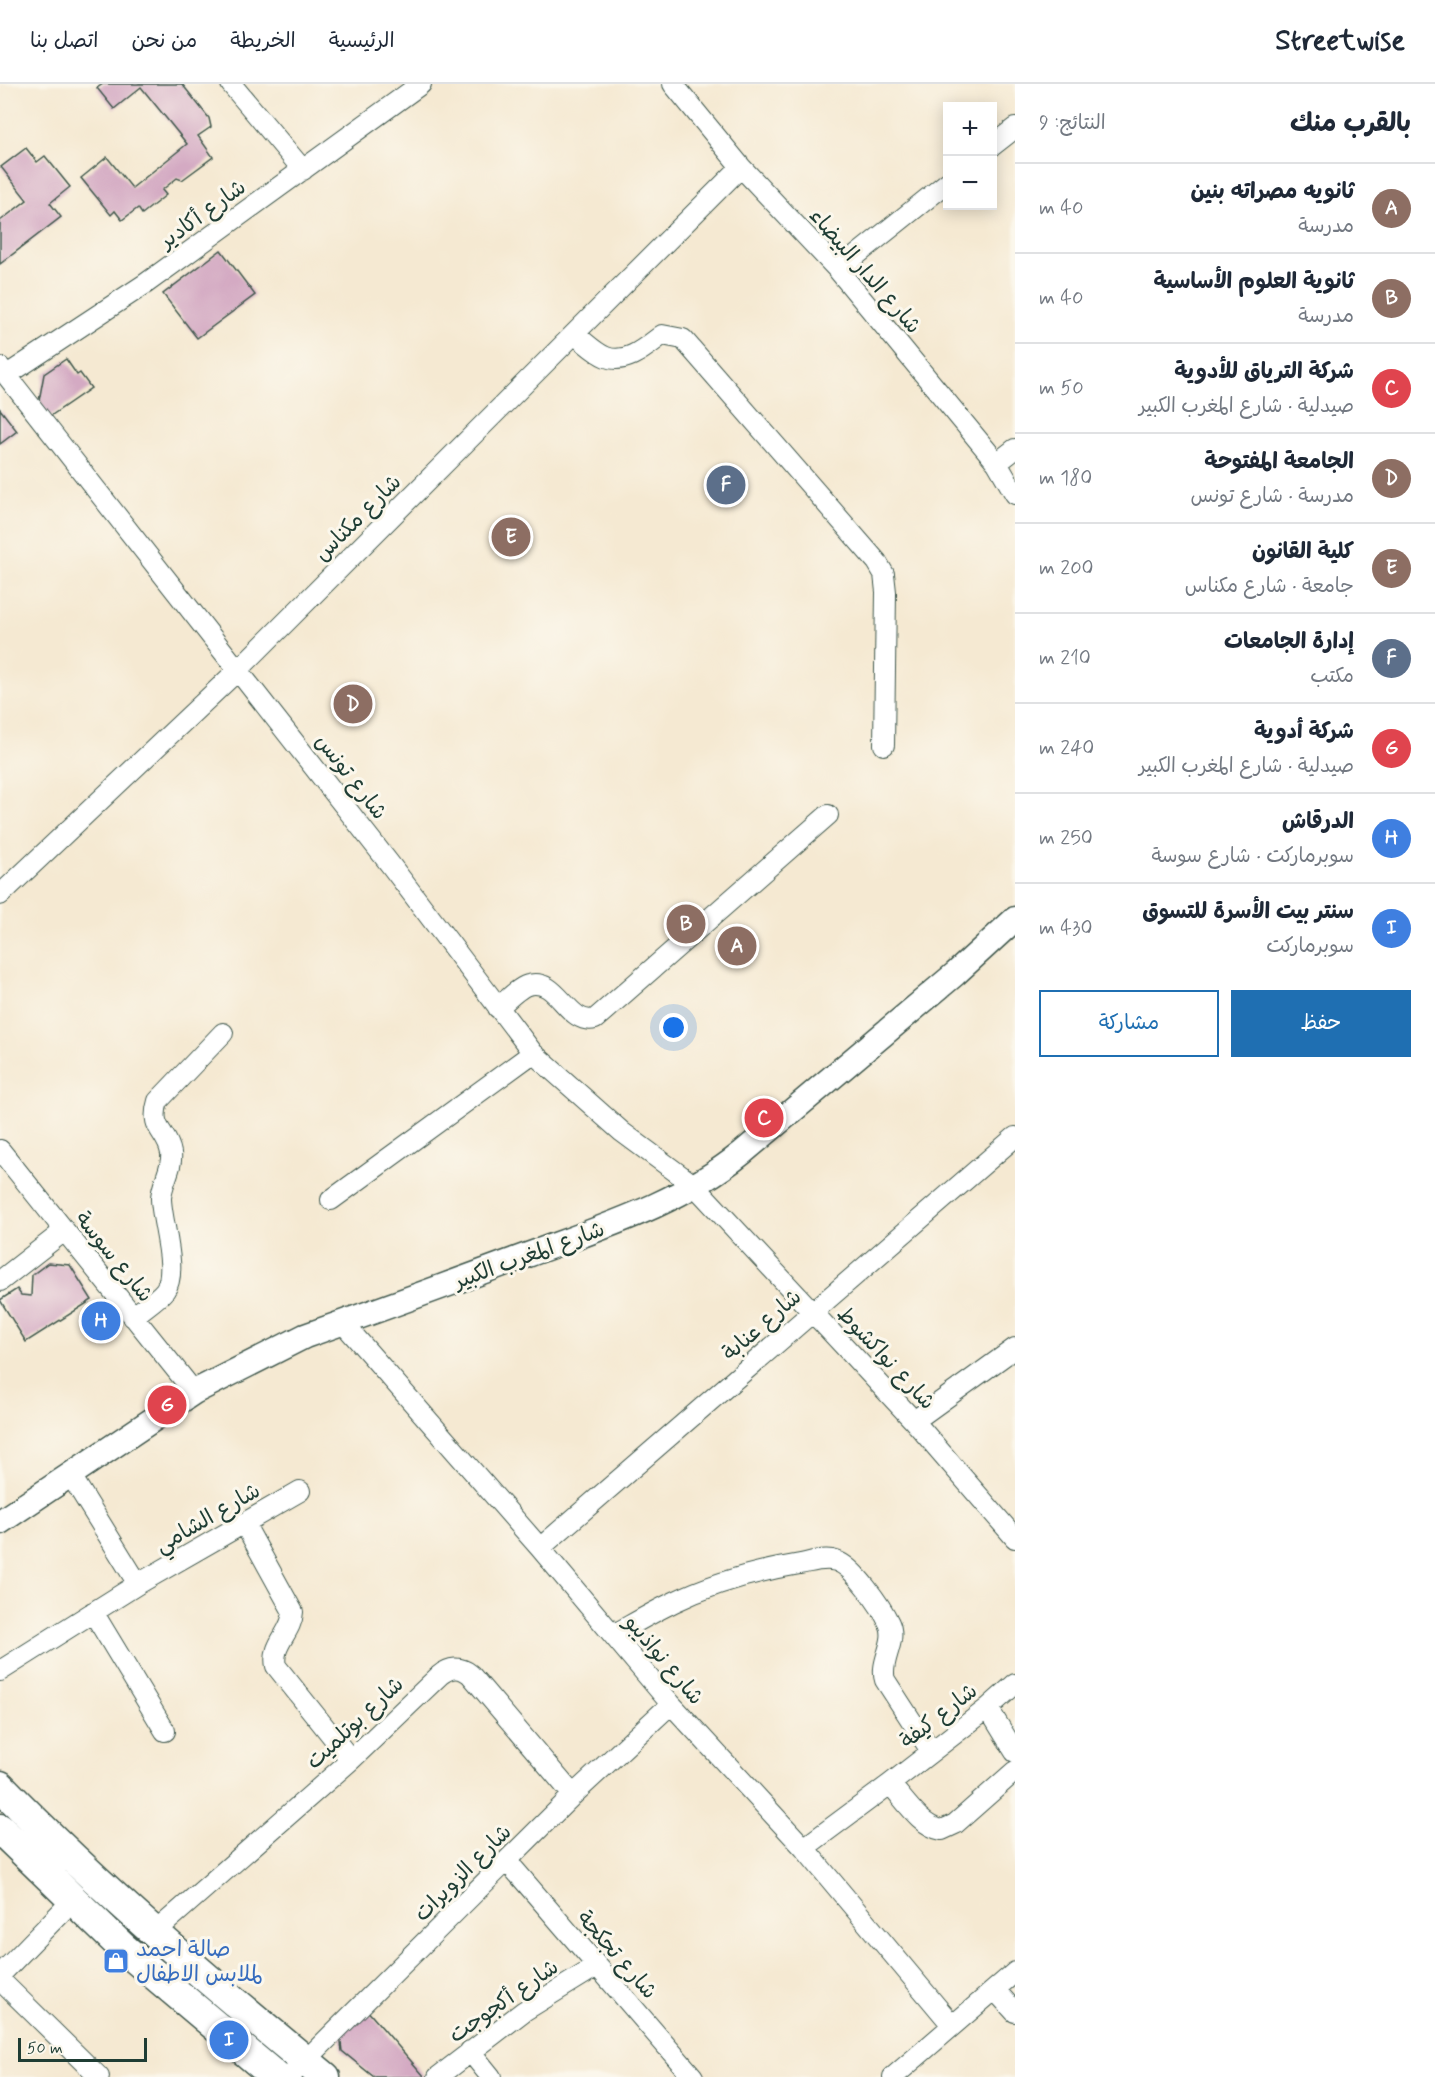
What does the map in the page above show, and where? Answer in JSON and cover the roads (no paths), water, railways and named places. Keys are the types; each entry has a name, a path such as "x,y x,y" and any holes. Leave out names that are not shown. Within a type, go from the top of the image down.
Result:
{"main road":[{"path":"0,1786 50,1837 306,2072"},
{"path":"0,1829 123,1948 276,2077"}],"street":[{"path":"231,84 303,170"},
{"name":"شارع أكادير","path":"3,371 145,284 421,84"},
{"name":"شارع الدار البيضاء","path":"673,84 741,167 838,270 997,464 1015,494"},
{"path":"997,143 1015,128"},
{"name":"شارع مكناس","path":"0,895 237,671 741,167"},
{"path":"838,270 943,186"},
{"path":"574,334 605,357 617,359 634,355 662,335 683,339 877,562 884,574 886,592 884,745"},
{"name":"شارع تونس","path":"3,371 382,853 533,1053 622,1131 695,1186"},
{"path":"997,464 1015,449"},
{"path":"498,1008 526,985 536,984 546,986 580,1018 587,1021 596,1019 828,815"},
{"name":"شارع المغرب الكبير","path":"0,1522 194,1392 305,1336 633,1216 695,1186 721,1170 742,1153 955,974 1015,919"},
{"path":"133,1317 165,1290 171,1274 161,1200 162,1186 172,1160 169,1146 157,1127 154,1113 158,1101 224,1033"},
{"path":"331,1200 533,1053"},
{"name":"شارع عنابة","path":"540,1548 1015,1137"},
{"name":"شارع سوسة","path":"0,1150 194,1392"},
{"name":"شارع نواكشوط","path":"695,1186 914,1421 1015,1538"},
{"path":"0,1281 64,1230"},
{"name":"شارع نواذيبو","path":"343,1323 540,1548 671,1704 804,1848 952,2025"},
{"path":"914,1421 1015,1348"},
{"path":"70,1474 138,1584"},
{"name":"شارع الشامي","path":"0,1671 138,1584 300,1491"},
{"path":"244,1523 293,1612 291,1625 276,1650 274,1657 276,1666 351,1760"},
{"path":"613,1635 674,1602 739,1578 795,1564 823,1560 837,1561 854,1572 888,1622 891,1638 883,1668 885,1680 932,1751"},
{"path":"93,1612 165,1731"},
{"name":"شارع بوتلميت","path":"155,1932 351,1760 445,1670 457,1668 470,1674 573,1795"},
{"name":"شارع كيفة","path":"804,1848 988,1708 1015,1684"},
{"name":"شارع الزويرات","path":"306,2072 507,1861 573,1795 671,1704"},
{"path":"988,1708 1015,1752"},
{"path":"890,1784 923,1820 930,1826 942,1830 955,1824 1015,1771"},
{"name":"شارع تجكجة","path":"507,1861 693,2077"},
{"path":"0,1975 73,1900"},
{"name":"شارع أكجوجت","path":"438,2077 548,1995 597,1965"},
{"path":"893,2077 1015,1972"},
{"path":"0,1980 99,2077"},
{"path":"995,1990 1015,2012"},
{"path":"470,2051 491,2077"}],"place":[{"name":"إدارة الجامعات","path":"726,485"},
{"name":"كلية القانون","path":"511,537"},
{"name":"الجامعة المفتوحة","path":"353,704"},
{"name":"ثانوية العلوم الأساسية","path":"686,924"},
{"name":"ثانويه مصراته بنين","path":"737,946"},
{"name":"شركة الترياق للأدوية","path":"764,1118"},
{"name":"الدرقاش","path":"101,1321"},
{"name":"شركة أدوية","path":"167,1405"},
{"name":"صالة احمد لملابس الاطفال","path":"116,1961"},
{"name":"سنتر بيت الأسرة للتسوق","path":"229,2040"}]}
